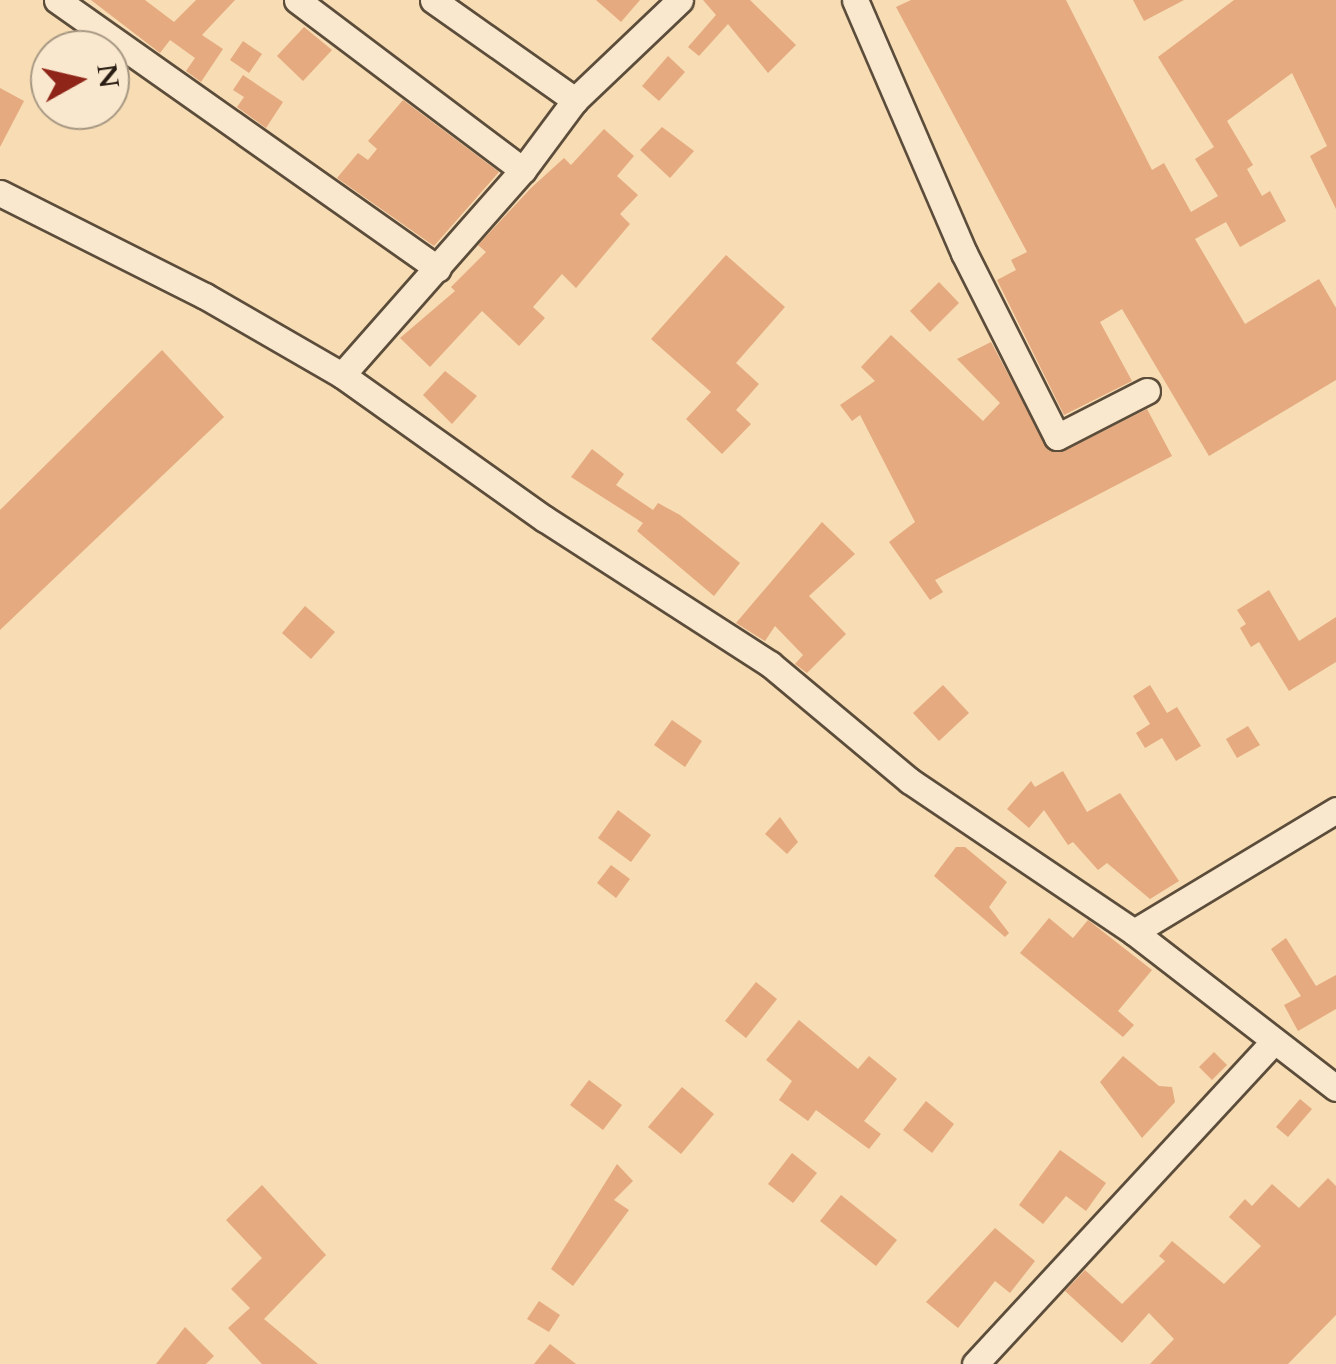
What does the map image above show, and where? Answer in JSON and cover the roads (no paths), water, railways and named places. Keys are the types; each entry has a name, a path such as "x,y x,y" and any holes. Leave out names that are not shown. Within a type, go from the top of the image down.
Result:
{"street":[{"path":"57,0 438,269"},
{"path":"296,0 524,170"},
{"path":"433,0 575,100"},
{"path":"855,0 964,253 1057,437 1147,391"},
{"path":"342,375 524,170 575,100 672,3"},
{"path":"0,193 204,296 342,375 545,519 770,664 910,781 1134,932 1336,1088"},
{"path":"1134,932 1336,810"},
{"path":"975,1364 1273,1042"}]}
